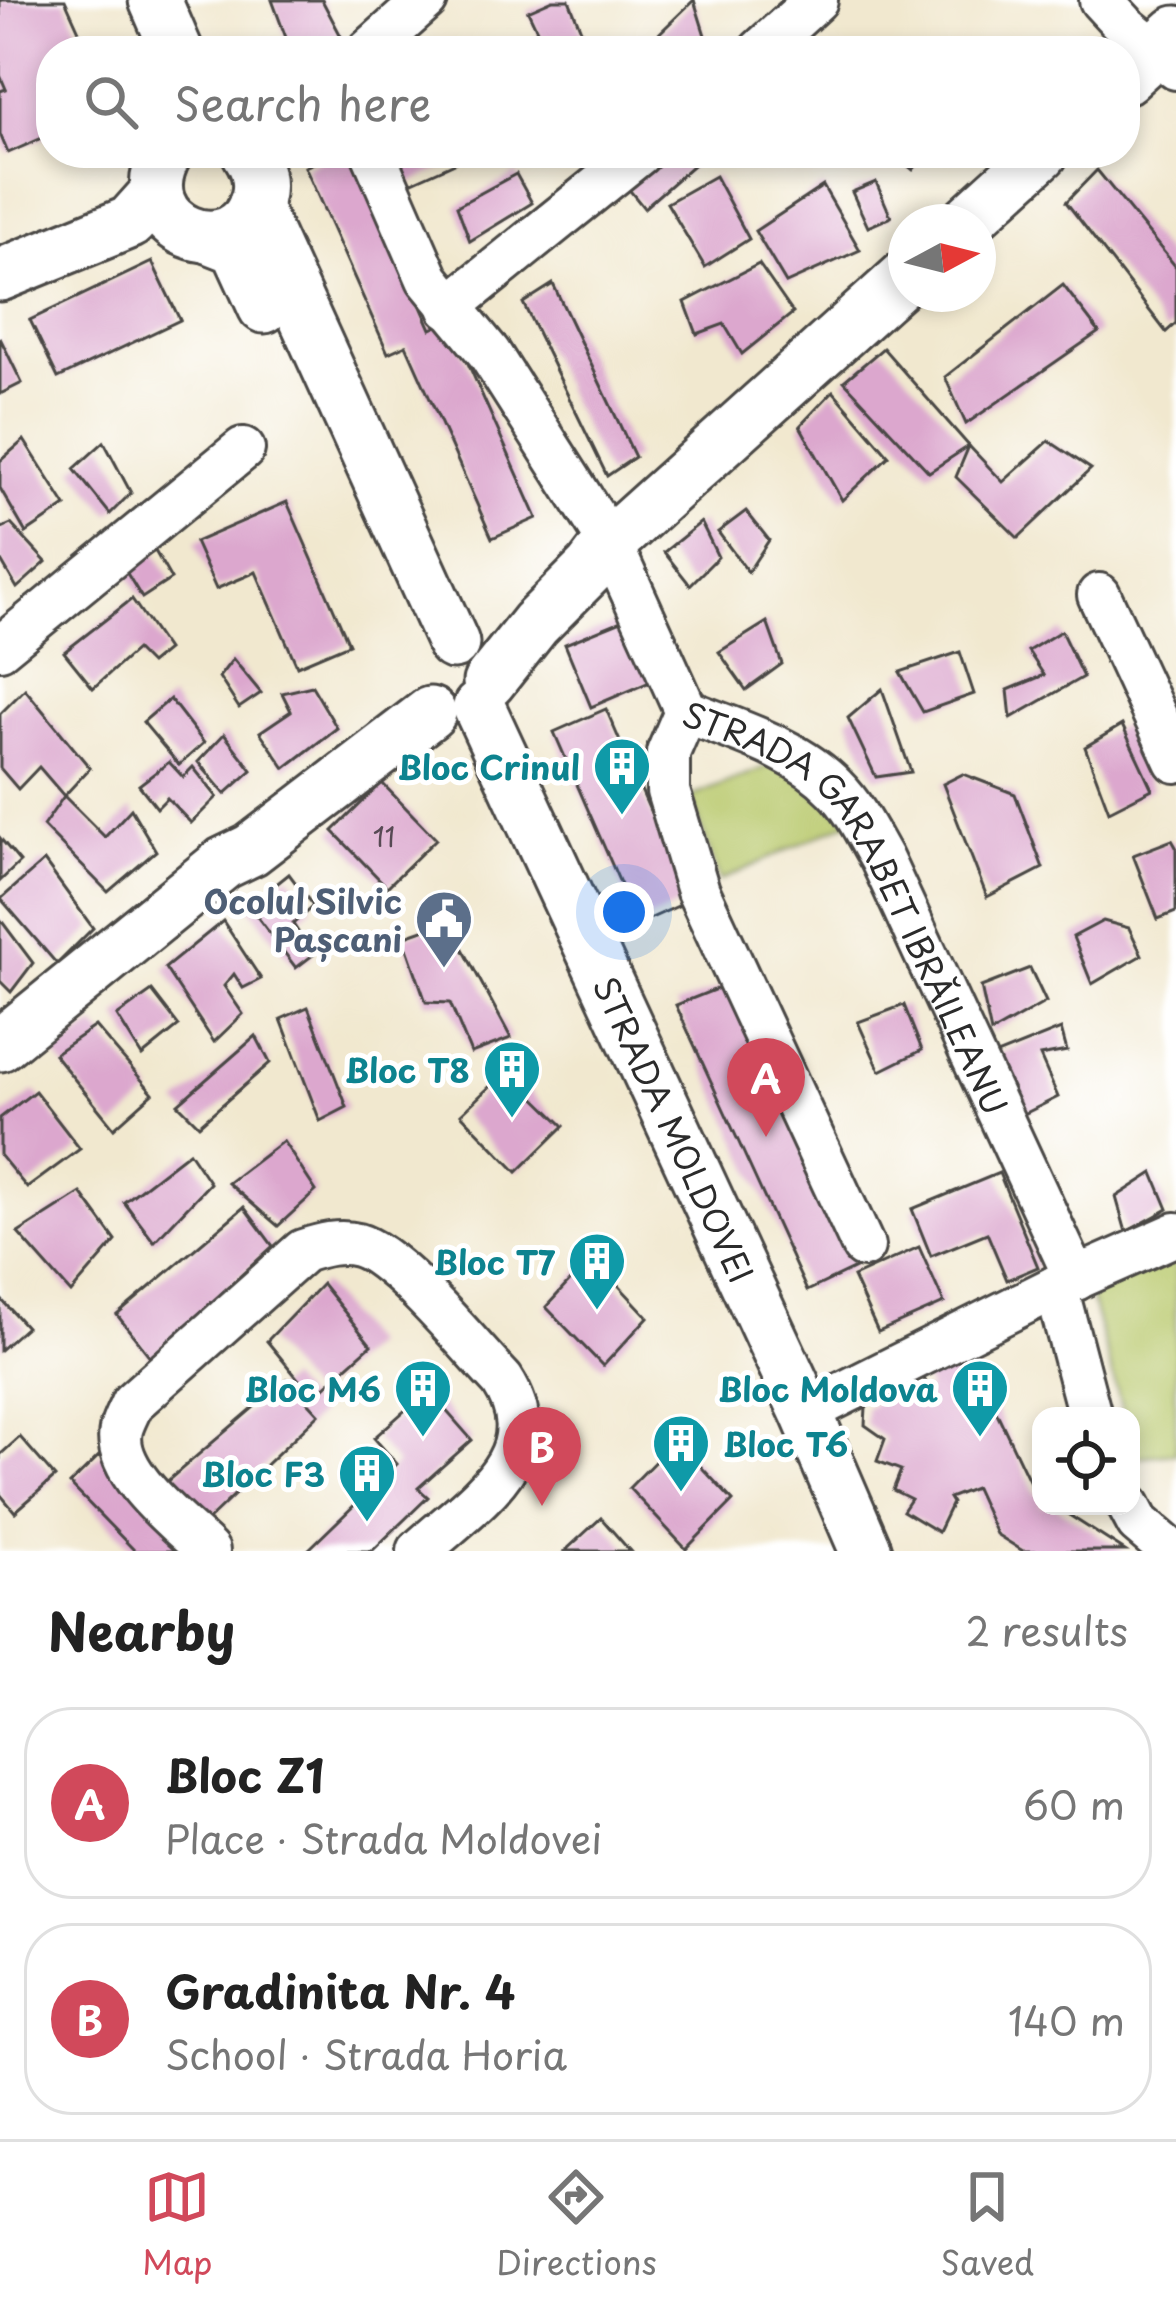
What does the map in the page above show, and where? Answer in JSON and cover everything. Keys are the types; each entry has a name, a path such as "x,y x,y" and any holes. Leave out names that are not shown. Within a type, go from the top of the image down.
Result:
{"main road":[{"path":"119,0 134,36"},
{"path":"155,0 171,36"},
{"path":"986,204 1025,168"},
{"path":"0,275 166,205 236,228 256,170"},
{"name":"STRADA MOLDOVEI","path":"256,170 450,682 845,1551"},
{"name":"STRADA MOLDOVEI","path":"166,205 237,248 806,1412 866,1551"},
{"path":"0,1046 224,863 251,850 450,682 535,624 610,543 888,292"}],"street":[{"path":"386,36 426,0"},
{"path":"776,36 816,0"},
{"path":"1102,0 1135,36"},
{"name":"STRADA GARABET IBRĂILEANU","path":"380,168 428,279 489,353 610,543 686,711 801,762 833,786 856,814 881,858 1066,1283"},
{"path":"448,308 621,168"},
{"path":"0,648 243,448"},
{"path":"1100,595 1176,761"},
{"path":"686,711 668,753 668,791 698,891 863,1246"},
{"path":"806,1412 1176,1234"},
{"path":"208,1551 132,1476 120,1447 121,1428 132,1403 303,1250 331,1243 358,1245 384,1258 502,1379 516,1401 520,1433 512,1460 419,1551"},
{"path":"1066,1283 1088,1407"},
{"path":"1134,1515 1171,1551"}],"green space":[{"path":"778,762 850,821 720,881 691,797"},
{"path":"1176,1261 1176,1453 1140,1457 1140,1407 1121,1407 1088,1288"}],"building":[{"path":"0,0 65,0 81,36 36,36 36,141 8,153 0,134 0,91 6,89 0,75"},
{"path":"272,0 322,0 341,36 285,36"},
{"path":"553,0 569,0 583,36 540,36 528,11"},
{"path":"694,0 705,36 657,36"},
{"path":"305,168 360,168 431,329 449,321 537,518 492,538 406,345 388,353"},
{"path":"400,168 444,168 408,184"},
{"path":"648,168 690,168 644,208 627,187"},
{"path":"1097,170 1176,267 1176,323 1166,332 1066,202"},
{"path":"516,174 532,203 470,241 457,206"},
{"path":"715,176 749,239 705,267 667,203"},
{"path":"876,182 888,218 868,227 852,192"},
{"path":"823,186 860,250 786,283 755,231"},
{"path":"152,262 180,320 58,378 30,320"},
{"path":"759,264 793,313 742,354 724,324 697,334 685,302"},
{"path":"553,284 635,457 607,476 523,303"},
{"path":"1063,285 1099,332 966,424 945,377"},
{"path":"0,338 22,383 0,394"},
{"path":"883,348 969,446 929,472 844,381"},
{"path":"833,391 889,456 842,500 800,426"},
{"path":"24,440 66,506 26,533 0,488 0,461"},
{"path":"1049,441 1091,469 1018,538 956,477 969,446 1003,482"},
{"path":"104,442 131,493 110,514 74,469"},
{"path":"287,502 349,644 297,666 256,572 216,589 195,542"},
{"path":"746,511 769,540 748,572 718,532"},
{"path":"701,522 718,557 690,585 664,552"},
{"path":"11,524 46,562 17,588 0,559 0,529"},
{"path":"155,551 171,579 142,598 125,570"},
{"path":"132,599 167,650 150,664 136,650 93,688 64,652"},
{"path":"631,617 657,679 591,707 565,644"},
{"path":"767,622 782,664 746,690 719,652"},
{"path":"1061,631 1083,677 1011,718 1008,690 1044,675 1028,651"},
{"path":"960,652 974,694 923,712 900,672"},
{"path":"233,659 261,693 239,708 219,677"},
{"path":"312,686 337,728 285,768 260,732 291,711 282,693"},
{"path":"25,689 90,768 64,796 39,767 18,789 0,768 0,714"},
{"path":"882,689 911,772 876,777 848,718"},
{"path":"170,699 204,743 179,765 143,722"},
{"name":"Bloc Crinul","path":"606,709 689,901 638,924 554,732"},
{"path":"1122,725 1152,789 1109,811 1085,747"},
{"path":"224,734 252,770 225,794 198,762"},
{"path":"169,762 183,777 193,767 217,797 191,823 167,798 157,808 139,785"},
{"path":"963,774 1015,794 1043,868 987,897 943,784"},
{"path":"382,783 436,839 387,887 333,831"},
{"path":"64,796 105,837 131,809 156,851 108,892 43,826"},
{"path":"0,838 20,862 0,881"},
{"path":"1172,840 1176,847 1176,912 1158,919 1133,855"},
{"path":"44,861 93,928 57,964 1,899"},
{"path":"289,874 313,906 293,924 313,955 296,968 249,906"},
{"path":"0,919 33,963 11,992 0,981"},
{"path":"223,921 261,979 243,988 234,974 224,986 243,1014 214,1042 165,968"},
{"name":"Ocolul Silvic Pașcani","path":"448,921 511,1038 471,1053 450,1003 426,1002 403,937"},
{"path":"1103,921 1129,928 1142,955 1092,984 1073,937"},
{"path":"1030,968 1046,1002 991,1033 981,987"},
{"path":"729,984 855,1268 807,1291 676,1005"},
{"path":"152,991 179,1026 142,1056 117,1016"},
{"path":"904,1005 922,1050 880,1071 858,1022"},
{"path":"308,1007 347,1107 320,1121 281,1019"},
{"path":"95,1026 153,1093 114,1128 54,1054"},
{"path":"1061,1029 1067,1051 1040,1056 1058,1097 1022,1115 994,1056"},
{"path":"256,1036 270,1063 199,1125 178,1104"},
{"name":"Bloc T8","path":"507,1070 564,1126 517,1172 461,1114"},
{"path":"35,1091 80,1149 27,1188 0,1155 0,1118"},
{"path":"283,1141 316,1191 278,1226 228,1183"},
{"path":"189,1152 210,1183 154,1242 124,1202"},
{"path":"999,1173 1038,1267 1007,1280 987,1233 931,1256 912,1209"},
{"path":"1153,1173 1168,1209 1126,1232 1116,1197"},
{"path":"81,1193 116,1241 71,1293 18,1233"},
{"path":"244,1207 273,1246 151,1358 117,1315"},
{"path":"919,1247 944,1303 878,1332 853,1277"},
{"name":"Bloc T7","path":"592,1257 648,1317 603,1366 546,1307"},
{"path":"322,1284 371,1345 313,1397 267,1341"},
{"path":"0,1298 26,1327 0,1350"},
{"path":"968,1352 1032,1487 1032,1515 1069,1515 1125,1551 1023,1551 996,1534 975,1488 949,1498 952,1503 938,1532 903,1511 911,1499 893,1490 901,1470 877,1461 885,1439 865,1425 866,1407 904,1388 910,1398 929,1389 922,1374"},
{"path":"287,1379 319,1414 204,1524 165,1483"},
{"path":"428,1390 472,1440 418,1488 428,1497 372,1551 307,1551 397,1464 374,1438"},
{"path":"20,1437 55,1477 15,1512 0,1494 0,1455"},
{"name":"Bloc T6","path":"676,1440 733,1501 686,1549 629,1488"},
{"path":"105,1450 190,1551 135,1551 70,1484"},
{"path":"601,1518 630,1551 565,1551"}],"place":[{"name":"Bloc Crinul","path":"622,817"},
{"name":"Ocolul Silvic Pașcani","path":"444,970"},
{"name":"Bloc T8","path":"512,1120"},
{"name":"Bloc Z1","path":"766,1137"},
{"name":"Bloc T7","path":"597,1312"},
{"name":"Bloc M6","path":"423,1439"},
{"name":"Bloc Moldova","path":"980,1439"},
{"name":"Bloc T6","path":"681,1494"},
{"name":"Gradinita Nr. 4","path":"542,1506"},
{"name":"Bloc F3","path":"367,1524"}]}
